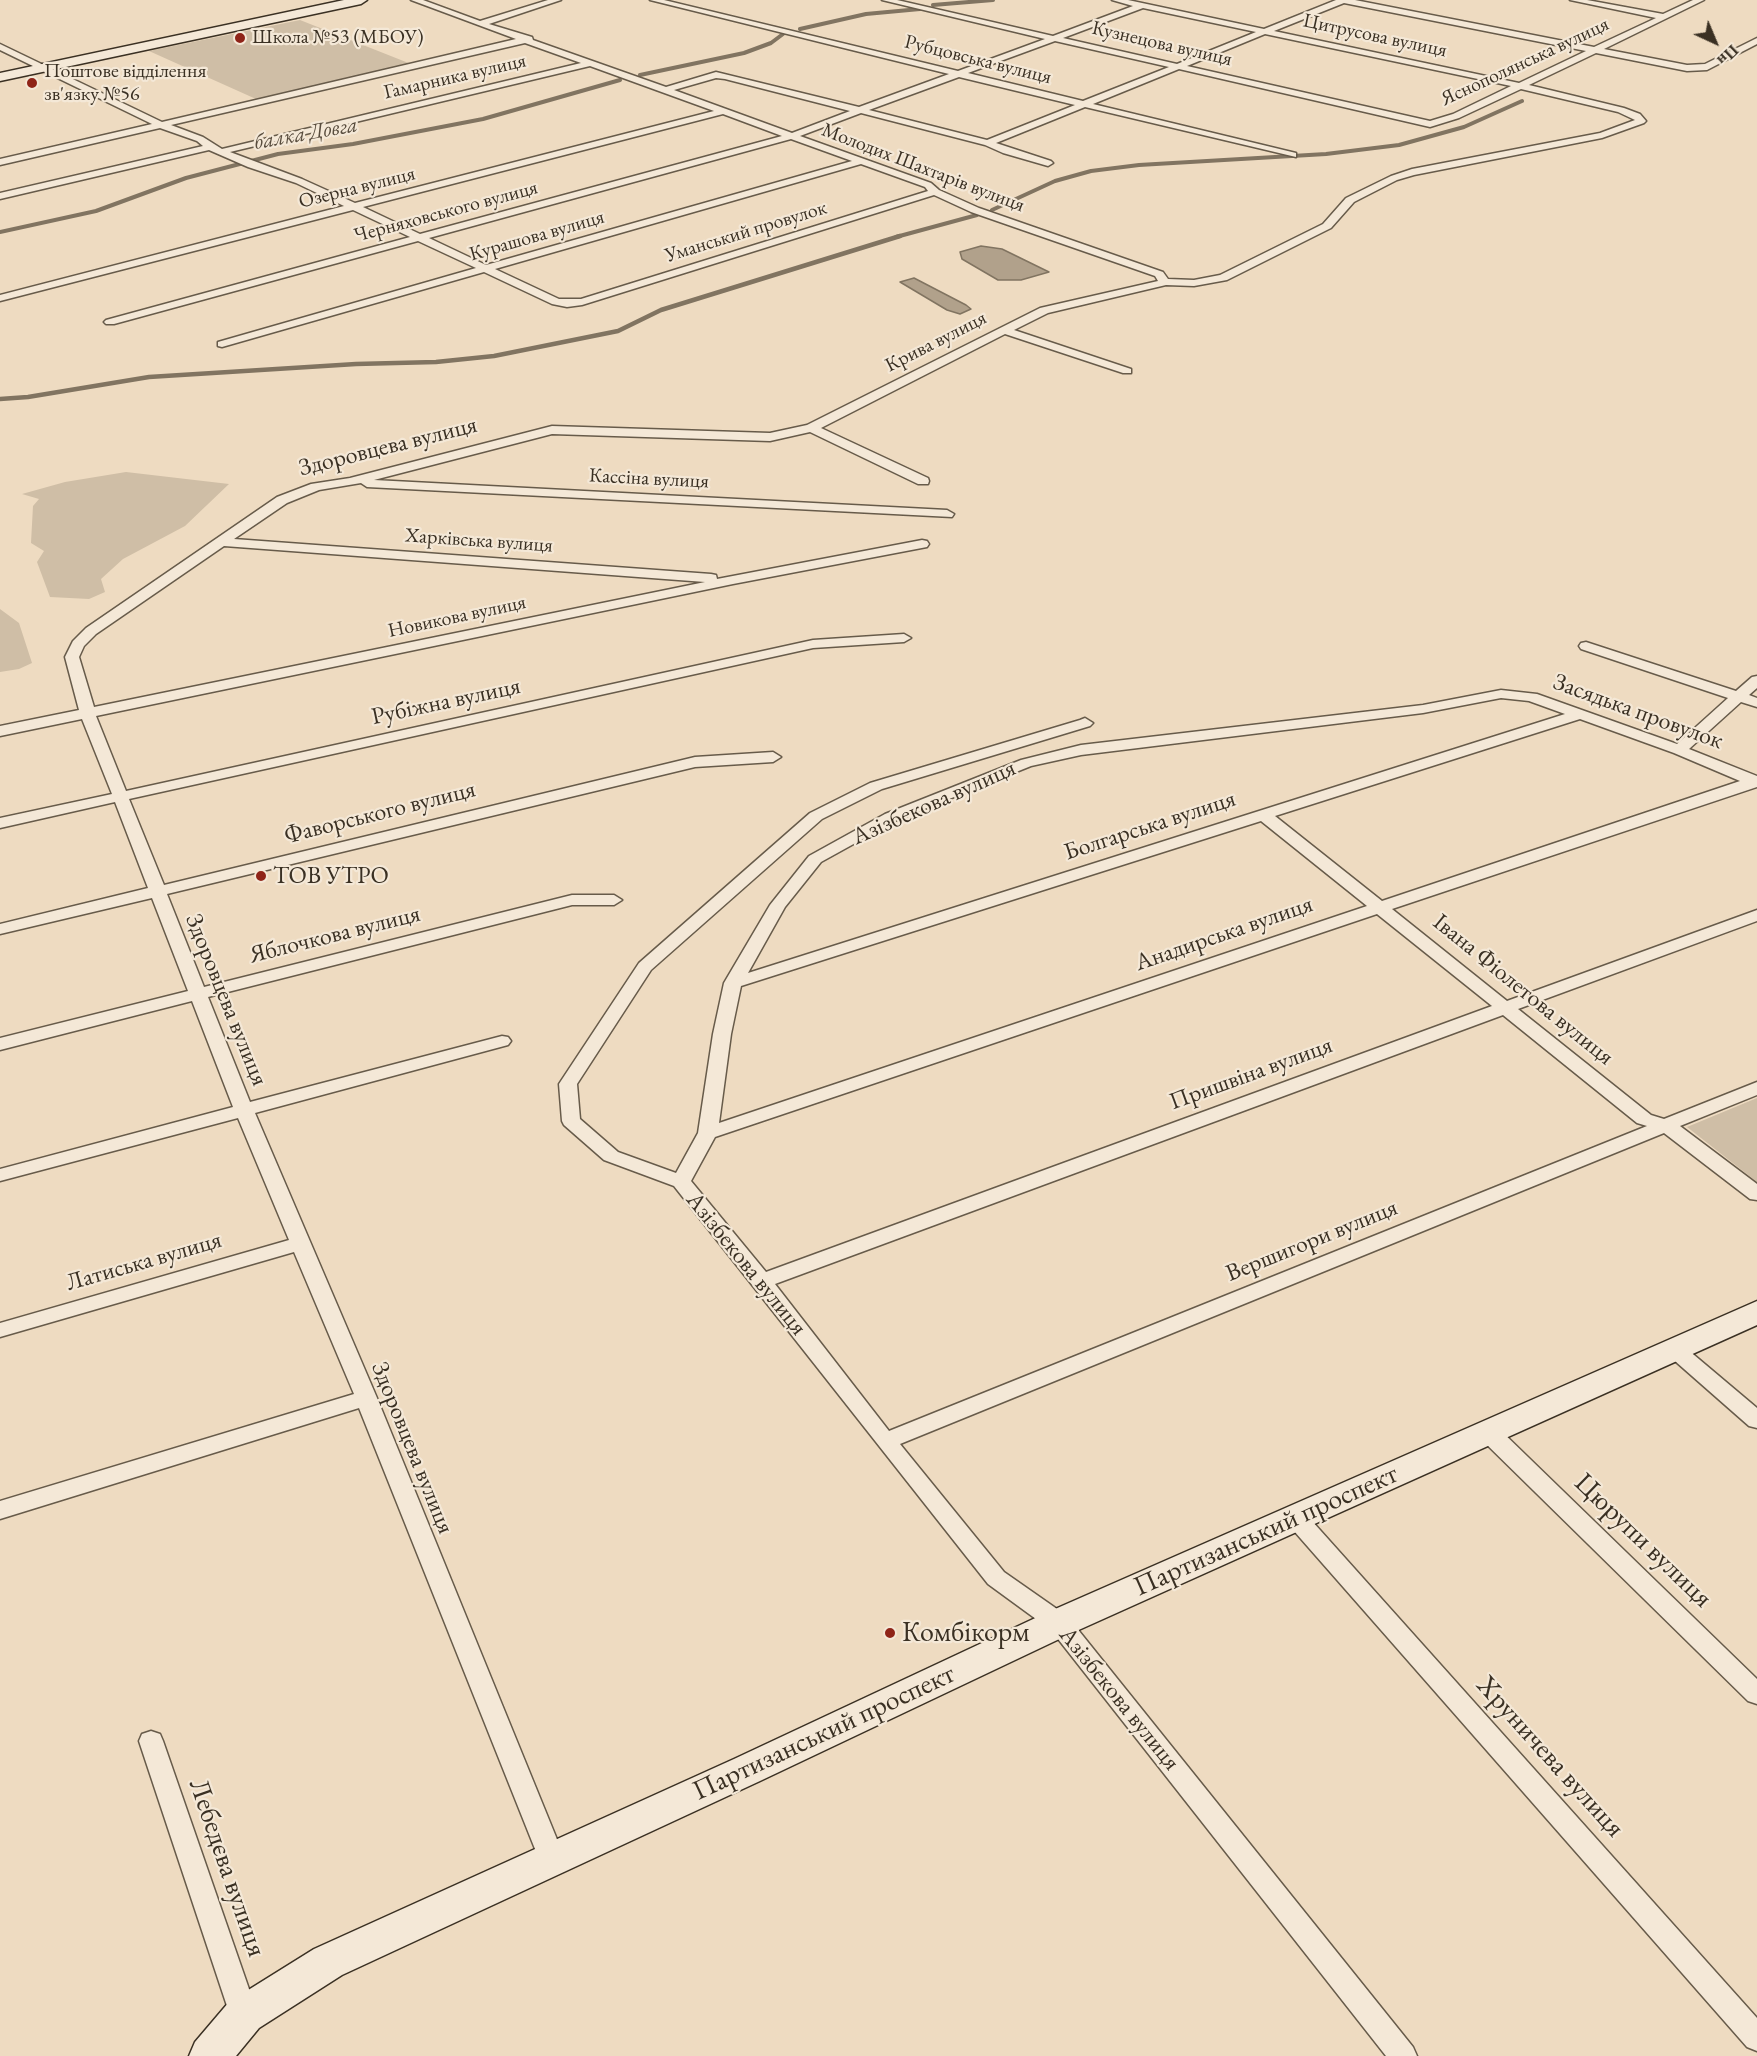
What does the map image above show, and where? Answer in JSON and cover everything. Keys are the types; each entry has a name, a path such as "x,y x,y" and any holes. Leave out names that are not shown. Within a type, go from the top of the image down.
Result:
{"main road":[{"path":"0,75 340,0"},
{"path":"42,66 361,0"},
{"name":"Партизанський проспект","path":"210,2056 244,2015 328,1962 1059,1623 1757,1312"}],"street":[{"name":"Молодих Шахтарів вулиця","path":"415,0 529,39 928,185 935,192 993,217 1159,274 1165,282"},
{"path":"482,23 557,0"},
{"name":"Рубцовська вулиця","path":"654,0 1293,155"},
{"name":"Кузнецова вулиця","path":"886,0 1430,124"},
{"name":"Цитрусова вулиця","path":"1116,0 1608,106 1637,116 1641,121 1602,135 1412,172 1394,178 1350,200 1327,226"},
{"name":"Черняховського вулиця","path":"110,322 791,136 1156,0"},
{"path":"988,143 1343,0 1699,69 1757,41"},
{"path":"1574,0 1664,17"},
{"name":"Яснополянська вулиця","path":"1430,124 1456,116 1700,0"},
{"path":"0,162 529,39"},
{"path":"0,46 162,125 200,139 220,152 299,181 487,270"},
{"name":"Гамарника вулиця","path":"220,152 592,63"},
{"name":"Молодих Шахтарів вулиця","path":"666,90 721,75 988,143 1006,152 1048,163"},
{"name":"Озерна вулиця","path":"0,298 724,111"},
{"path":"0,196 210,147"},
{"name":"Курашова вулиця","path":"222,344 862,161"},
{"name":"Уманський провулок","path":"487,270 556,302 567,304 582,302 935,192"},
{"name":"Крива вулиця","path":"552,429 770,437 812,428 1052,307 1165,282 1194,283 1223,278 1327,226"},
{"path":"1003,330 1127,371"},
{"path":"812,428 923,481"},
{"name":"Здоровцева вулиця","path":"552,429 350,482 316,487 282,500 91,631 78,644 72,657 88,714 244,1110 366,1398 552,1859"},
{"name":"Кассіна вулиця","path":"350,482 947,514"},
{"name":"Харківська вулиця","path":"222,542 733,580"},
{"name":"Новикова вулиця","path":"0,731 733,580 922,544"},
{"name":"Рубіжна вулиця","path":"0,823 813,644 904,638"},
{"name":"Засядька провулок","path":"1586,646 1757,703"},
{"path":"1679,750 1757,680"},
{"name":"Засядька провулок","path":"1501,694 1532,697 1679,750 1756,781"},
{"name":"Азізбекова вулиця","path":"1403,2056 1059,1623 996,1578 681,1182 708,1133 722,1034 734,983 778,905 814,859 891,817 1026,763 1081,750 1423,709 1501,694"},
{"name":"Болгарська вулиця","path":"734,983 1581,714"},
{"path":"681,1182 611,1156 571,1121 568,1084 645,967 816,816 876,786 1085,723"},
{"name":"Фаворського вулиця","path":"0,929 695,762 773,757"},
{"name":"Анадирська вулиця","path":"708,1133 1756,781"},
{"name":"Івана Фіолетова вулиця","path":"1264,815 1644,1119 1666,1125 1757,1194"},
{"name":"Яблочкова вулиця","path":"0,1044 572,900 614,900"},
{"name":"Пришвіна вулиця","path":"762,1281 1757,915"},
{"path":"0,1175 502,1041"},
{"name":"Вершигори вулиця","path":"885,1441 1757,1088"},
{"name":"Латиська вулиця","path":"0,1330 302,1243"},
{"path":"1674,1349 1757,1420"},
{"path":"0,1510 366,1398"},
{"name":"Цюрупи вулиця","path":"1488,1432 1757,1694"},
{"name":"Хруничева вулиця","path":"1295,1517 1757,2038"},
{"name":"Лебедєва вулиця","path":"151,1741 244,2015"}],"shaded area":[{"path":"300,20 411,64 256,99 149,51"},
{"path":"981,246 1002,249 1049,272 1021,280 998,280 962,259 960,252"},
{"path":"914,278 971,309 960,314 947,310 900,282"},
{"path":"126,472 229,484 185,526 123,559 101,579 105,592 89,599 50,597 37,562 44,551 31,543 33,506 39,499 22,494 65,482"},
{"path":"0,609 19,623 32,663 19,669 0,672"},
{"path":"1757,1098 1757,1182 1687,1127"}],"waterway":[{"path":"933,5 993,0"},
{"name":"балка Довга","path":"800,29 866,14 920,9"},
{"name":"балка Довга","path":"640,75 744,53 771,43 783,34"},
{"name":"балка Довга","path":"0,232 96,211 186,178 278,154 353,144 483,119 620,80"},
{"path":"992,210 1055,181 1091,171 1139,165 1326,154 1399,145 1464,127 1522,101"},
{"path":"896,237 977,215"},
{"path":"0,399 28,397 149,377 356,364 436,362 494,356 618,331 661,310 900,236"}],"place":[{"name":"Школа №53 (МБОУ)","path":"240,38"},
{"name":"Поштове відділення зв'язку №56","path":"32,83"},
{"name":"ТОВ УТРО","path":"261,876"},
{"name":"Комбікорм","path":"890,1633"}]}
